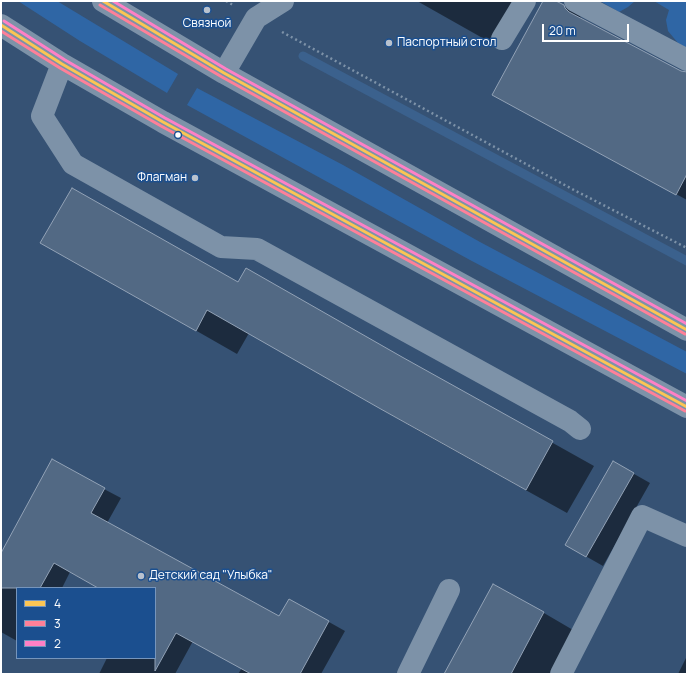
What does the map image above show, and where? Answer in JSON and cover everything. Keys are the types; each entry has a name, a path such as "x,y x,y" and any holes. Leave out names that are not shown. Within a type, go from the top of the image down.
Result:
{"street":[{"path":"103,1 224,73 687,330"},
{"path":"224,73 256,18 283,1"},
{"path":"502,39 525,1"},
{"path":"575,1 687,60"},
{"path":"1,25 62,64 163,122 687,407"},
{"path":"62,64 42,116 73,164 220,247 257,249 570,421 580,429"},
{"path":"562,674 642,516 687,536"},
{"path":"408,674 449,590"}],"path":[{"path":"226,1 574,190 687,248"}],"shaded area":[{"path":"18,1 57,1 178,74 167,93 80,41"},
{"path":"600,1 635,1 619,12"},
{"path":"654,1 687,1 687,48 678,43 668,31 666,20 669,10"},
{"path":"197,88 343,165 480,242 687,352 687,374 470,260 187,105"}],"building":[{"path":"543,1 556,1 564,5 569,12 681,71 687,72 687,174 676,195 492,95"},
{"path":"72,188 238,282 246,268 553,441 526,490 207,310 196,331 40,243"},
{"name":"Детский сад \"Улыбка\"","path":"52,459 105,488 91,513 279,616 289,599 329,621 300,674 251,674 176,633 155,671 156,587 96,587 54,563 41,587 1,588 1,553"},
{"path":"613,461 634,473 586,557 565,545"},
{"path":"493,584 544,612 511,674 444,674"}],"waterway":[{"path":"303,56 687,261"}],"transit line":[{"name":"4","path":"103,1 224,73 687,330"},
{"name":"2","path":"113,1 226,69 687,324"},
{"name":"3","path":"100,5 222,77 685,334"},
{"name":"2","path":"4,21 65,60 165,118 687,401"},
{"name":"4","path":"1,25 62,64 163,122 687,407"},
{"name":"3","path":"1,31 60,68 161,126 685,411"}],"place":[{"name":"Связной","path":"207,10"},
{"name":"Паспортный стол","path":"389,43"},
{"name":"Флагман","path":"195,178"},
{"name":"Детский сад \"Улыбка\"","path":"141,576"}]}
